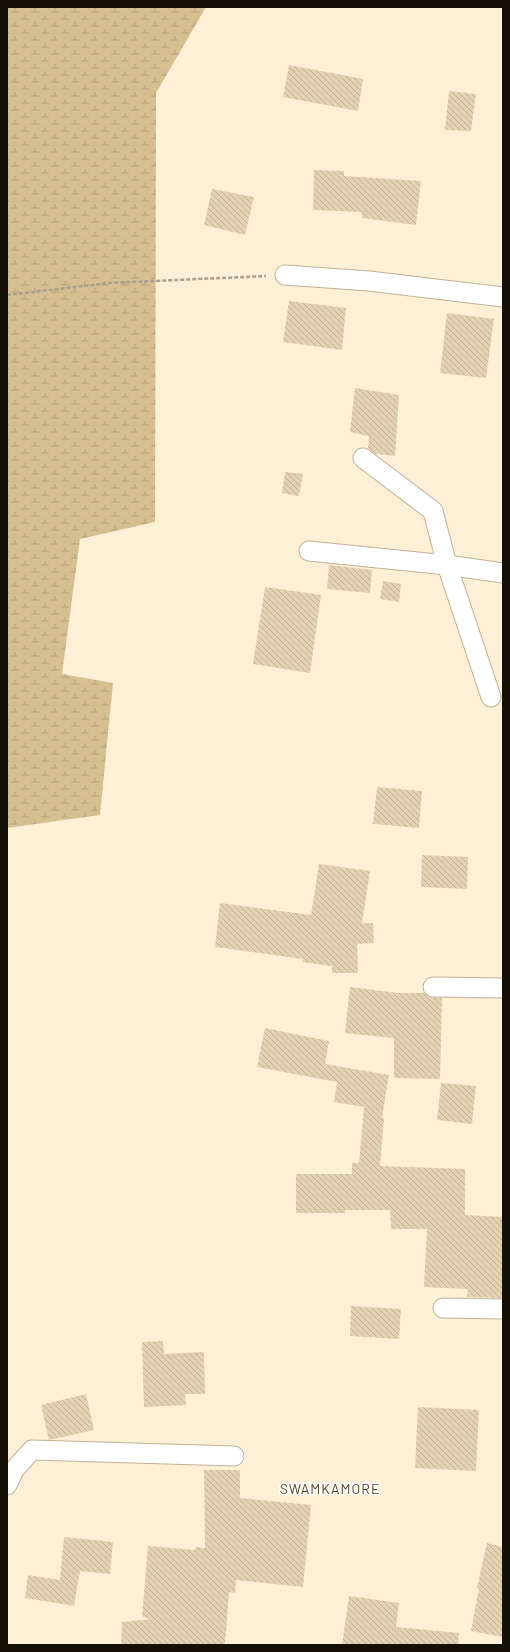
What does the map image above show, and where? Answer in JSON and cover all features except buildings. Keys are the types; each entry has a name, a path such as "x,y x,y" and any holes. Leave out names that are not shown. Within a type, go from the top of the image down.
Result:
{"street":[{"path":"285,275 370,280 503,297"},
{"path":"363,458 433,511 447,565 491,697"},
{"path":"309,551 503,572"},
{"path":"433,987 503,988"},
{"path":"443,1308 503,1309"},
{"path":"7,1485 14,1470 32,1450 234,1456"}],"path":[{"path":"7,295 109,283 285,275"}],"green space":[{"path":"7,7 206,7 156,93 155,522 80,539 62,674 113,683 100,815 7,828"}],"district":[{"name":"SWAMKAMORE","path":"330,1488"}]}
